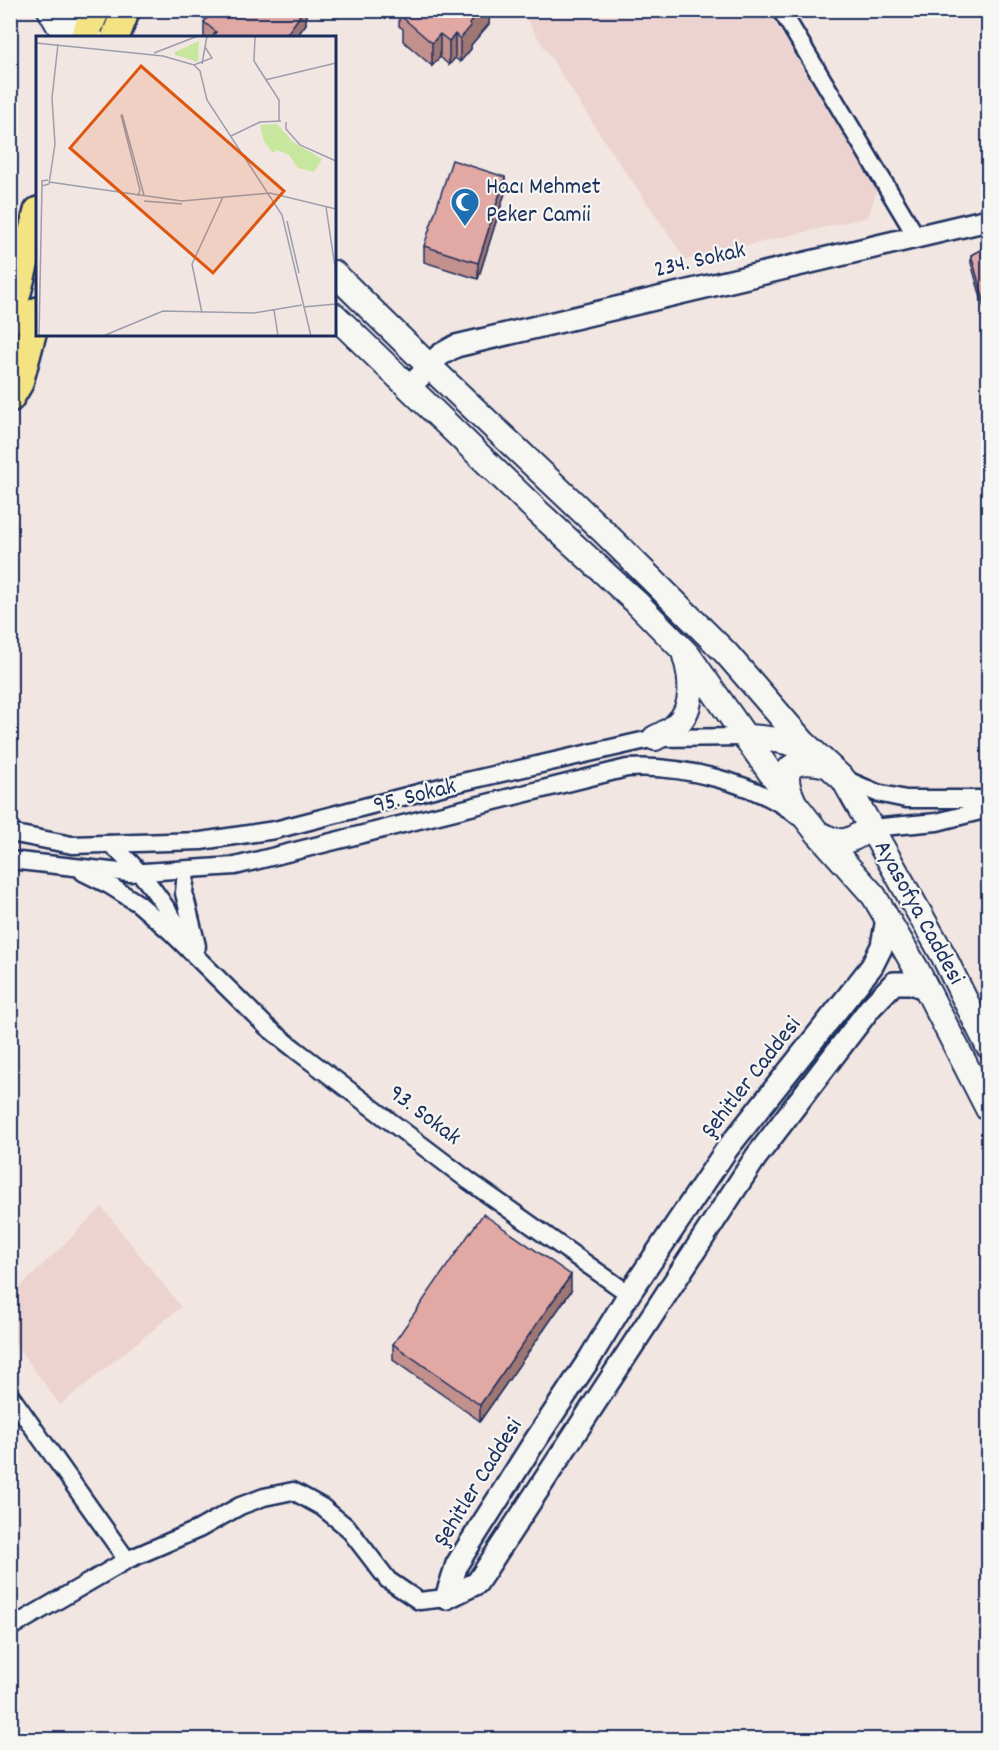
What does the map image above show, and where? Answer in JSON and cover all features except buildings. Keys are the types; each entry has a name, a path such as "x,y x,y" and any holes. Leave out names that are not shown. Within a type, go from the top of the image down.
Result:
{"main road":[{"path":"50,10 83,28"},
{"path":"116,36 126,10"},
{"path":"10,320 36,218"},
{"name":"Ayasofya Caddesi","path":"336,275 603,531 726,653 830,768 871,828 943,955 988,1046"},
{"path":"336,317 682,648 797,807 874,896 927,989 988,1109"},
{"path":"10,398 19,383 36,319"},
{"path":"655,738 676,725 685,712 690,697 690,672 682,648"},
{"path":"745,737 765,737 794,743 830,768"},
{"path":"797,807 785,779 788,771 798,763 811,761 830,768"},
{"path":"816,831 831,841 841,843 871,828"}],"street":[{"path":"781,10 916,236"},
{"name":"234. Sokak","path":"409,388 441,355 456,346 988,220"},
{"name":"95. Sokak","path":"10,833 72,844 201,840 275,830 445,786 655,738 745,737"},
{"name":"95. Sokak","path":"10,860 129,873 235,866 627,768 647,766 674,769 741,785 794,813 816,831"},
{"path":"830,768 877,793 906,800 988,799"},
{"path":"871,828 937,822 988,809"},
{"path":"302,823 307,849"},
{"path":"110,844 127,857 141,873 200,962"},
{"path":"72,867 109,885 139,904 200,962"},
{"path":"186,871 184,893 200,962"},
{"name":"Şehitler Caddesi","path":"446,1598 457,1564 629,1294 727,1149 872,966 882,946 886,919"},
{"name":"93. Sokak","path":"200,962 267,1027 296,1050 469,1181 629,1294"},
{"path":"10,1628 127,1560 199,1529 240,1506 264,1497 293,1491 322,1507 348,1528 388,1580 419,1601 446,1598 477,1583 756,1157 870,1008 894,983 911,983 927,989"},
{"path":"795,1064 818,1077"},
{"path":"590,1358 615,1373"},
{"path":"10,1395 127,1560"},
{"path":"531,1447 556,1462"}],"shaded area":[{"path":"540,10 768,11 877,190 868,217 686,260 601,136 526,19"},
{"path":"102,1207 181,1307 60,1405 11,1338 11,1296"}],"place":[{"name":"Hacı Mehmet Peker Camii","path":"465,228"}]}
